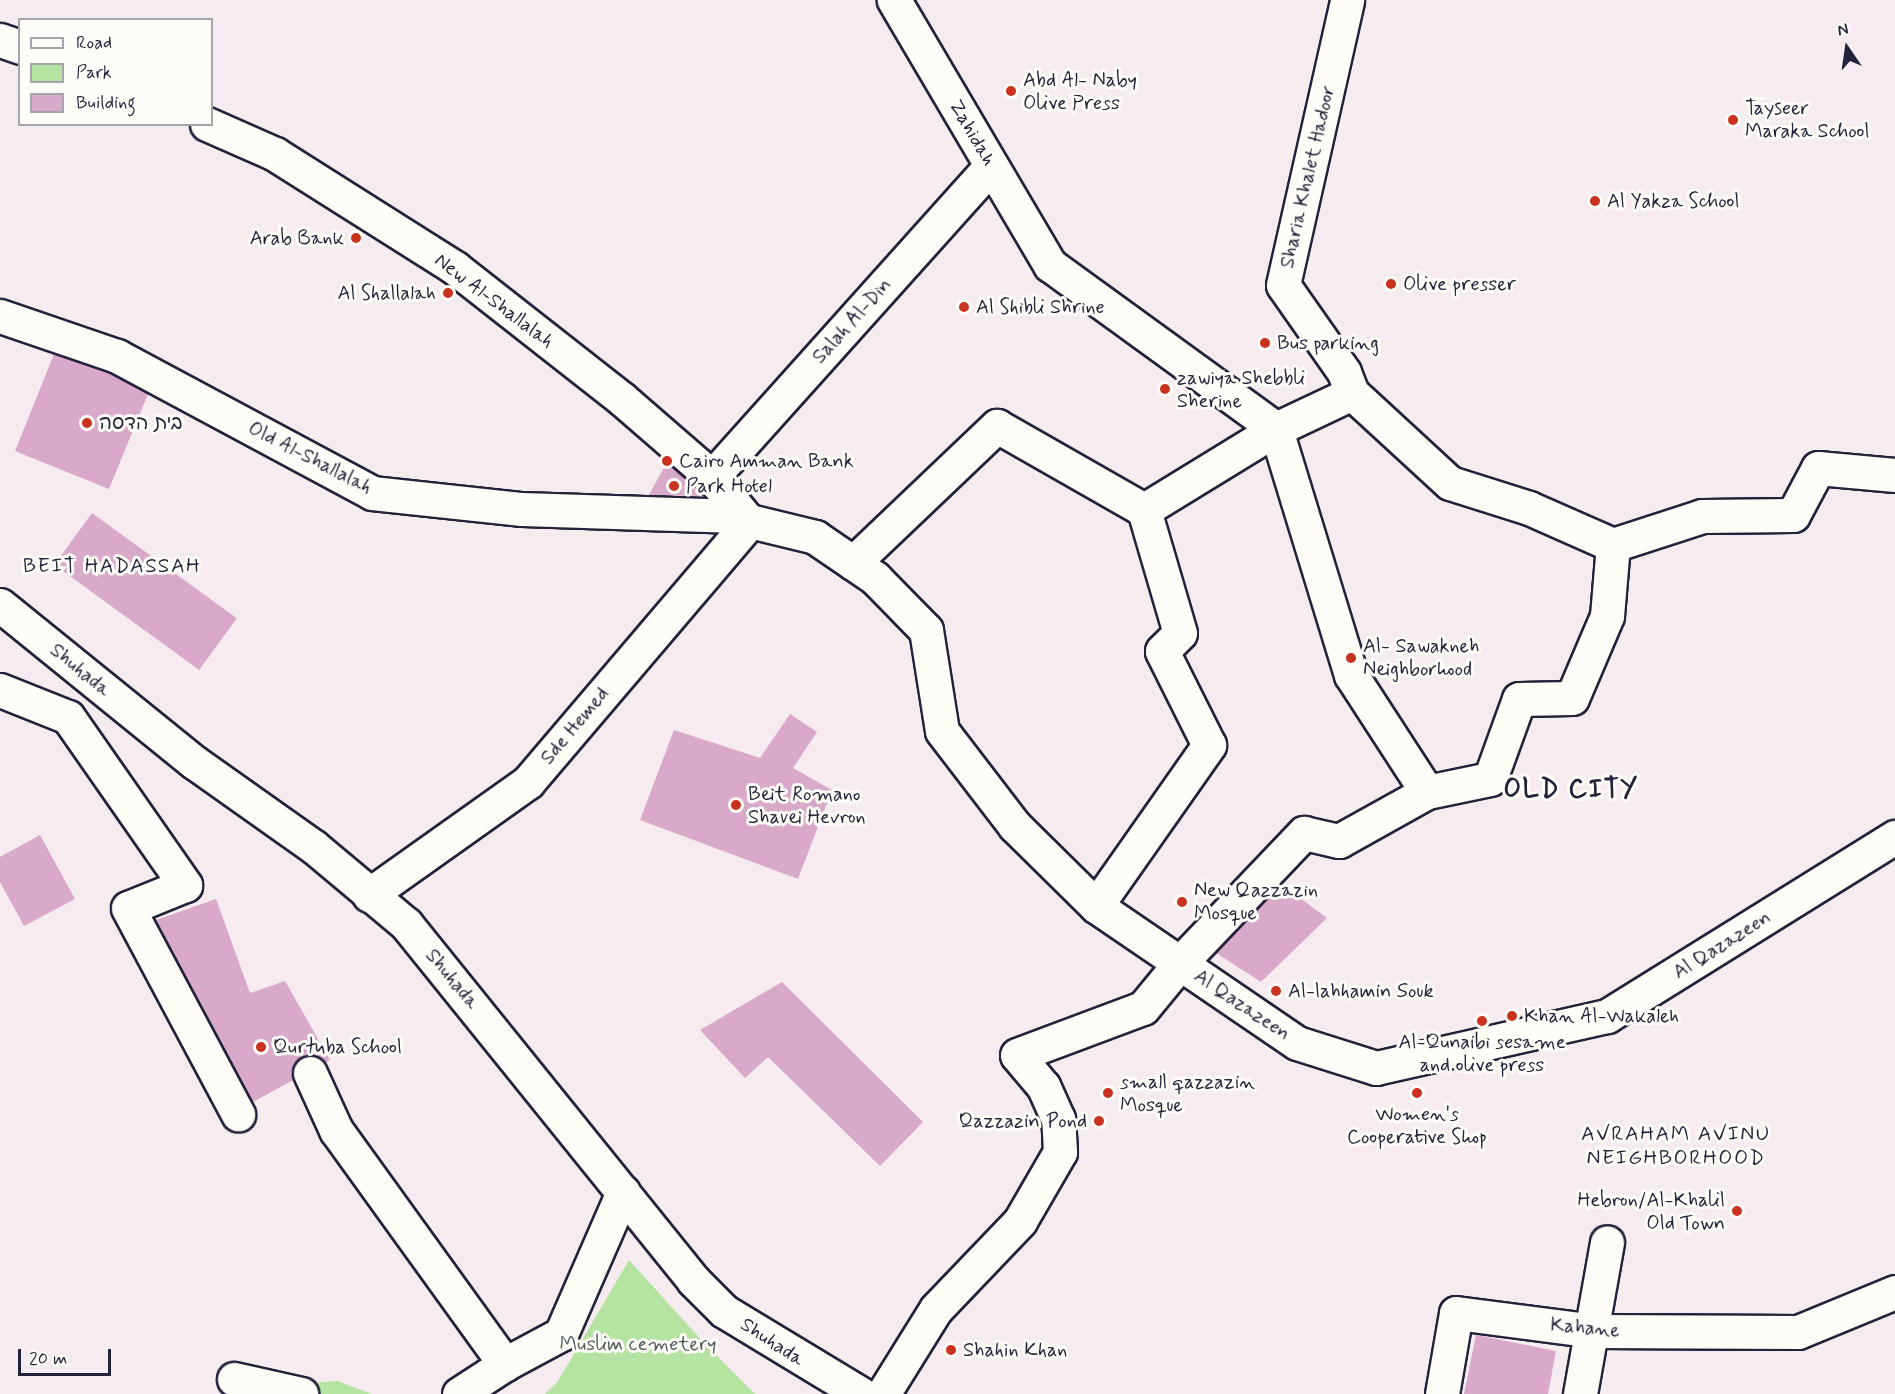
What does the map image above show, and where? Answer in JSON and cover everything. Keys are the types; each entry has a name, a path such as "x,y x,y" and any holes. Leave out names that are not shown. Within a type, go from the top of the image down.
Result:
{"street":[{"name":"Zahidah","path":"894,0 1050,265 1276,429"},
{"name":"Sharia Khalet Hadoor","path":"1347,0 1283,285 1348,382 1450,483 1528,508 1613,545"},
{"path":"0,40 18,46"},
{"name":"New Al-Shallalah","path":"212,126 275,154 455,268 622,399 712,477 749,522"},
{"name":"Salah Al-Din","path":"712,477 991,166"},
{"name":"Old Al-Shallalah","path":"0,316 117,356 372,493 522,509 651,511 729,516 749,522"},
{"path":"1144,510 1348,382"},
{"path":"853,563 997,426 1144,510 1180,633 1162,651 1209,745 1096,906"},
{"path":"1276,429 1351,675 1426,792"},
{"path":"883,1394 936,1309 1020,1221 1060,1152 1058,1119 1043,1086 1017,1055 1143,1008 1179,963 1304,833 1338,841 1426,792 1490,779 1519,699 1572,698 1607,616 1613,545 1702,516 1793,515 1818,468 1895,476"},
{"name":"Al Qazazeen","path":"749,522 815,537 874,578 926,630 942,731 1015,826 1096,906 1297,1043 1376,1068 1607,1016 1895,837"},
{"name":"Sde Hemed","path":"369,895 528,782 749,522"},
{"name":"Shuhada","path":"0,605 194,762 314,847 406,924 693,1280 724,1311 861,1394"},
{"path":"0,690 68,717 185,885 128,908 238,1114"},
{"path":"310,1073 336,1130 505,1365"},
{"path":"459,1394 561,1334 622,1192"},
{"path":"1580,1394 1594,1332 1607,1242"},
{"name":"Kahane","path":"1442,1394 1456,1313 1594,1332 1798,1332 1895,1292"},
{"path":"234,1379 301,1394"}],"green space":[{"name":"Muslim cemetery","path":"629,1260 705,1344 755,1394 545,1394 558,1381"},
{"path":"337,1381 372,1394 256,1394 262,1387"}],"building":[{"path":"54,354 109,373 148,394 109,489 15,451"},
{"path":"667,462 699,490 704,496 649,495"},
{"path":"92,513 237,618 199,670 54,565"},
{"name":"Beit Romano Shavei Hevron","path":"790,714 817,732 793,768 832,790 798,879 640,820 674,730 760,758"},
{"path":"40,835 75,899 24,926 0,882 0,857"},
{"path":"1281,884 1327,918 1261,982 1216,953"},
{"path":"216,899 250,993 285,981 330,1060 325,1063 312,1054 302,1056 294,1063 293,1080 253,1102 156,920"},
{"path":"782,982 923,1122 880,1166 768,1057 745,1078 700,1030"},
{"path":"1476,1335 1556,1351 1548,1394 1464,1394"}],"place":[{"name":"Abd Al- Naby Olive Press","path":"1011,91"},
{"name":"Tayseer Maraka School","path":"1733,120"},
{"name":"Al Yakza School","path":"1595,201"},
{"name":"Arab Bank","path":"356,238"},
{"name":"Olive presser","path":"1391,284"},
{"name":"Al Shallalah","path":"448,293"},
{"name":"Al Shibli Shrine","path":"964,307"},
{"name":"Bus parking","path":"1265,343"},
{"name":"zawiya Shebbli Sherine","path":"1165,389"},
{"name":"בית הדסה","path":"87,423"},
{"name":"Cairo Amman Bank","path":"667,461"},
{"name":"Park Hotel","path":"674,486"},
{"name":"Al- Sawakneh Neighborhood","path":"1351,658"},
{"name":"Beit Romano Shavei Hevron","path":"736,805"},
{"name":"New Qazzazin Mosque","path":"1182,902"},
{"name":"Al-lahhamin Souk","path":"1276,991"},
{"name":"Khan Al-Wakaleh","path":"1512,1016"},
{"name":"Al-Qunaibi sesame and olive press","path":"1482,1021"},
{"name":"Qurtuba School","path":"261,1047"},
{"name":"small qazzazin Mosque","path":"1108,1093"},
{"name":"Women's Cooperative Shop","path":"1417,1093"},
{"name":"Qazzazin Pond","path":"1099,1121"},
{"name":"Hebron/Al-Khalil Old Town","path":"1737,1211"},
{"name":"Shahin Khan","path":"951,1350"}],"district":[{"name":"BEIT HADASSAH","path":"112,566"},
{"name":"OLD CITY","path":"1571,791"},
{"name":"AVRAHAM AVINU NEIGHBORHOOD","path":"1676,1146"}]}
